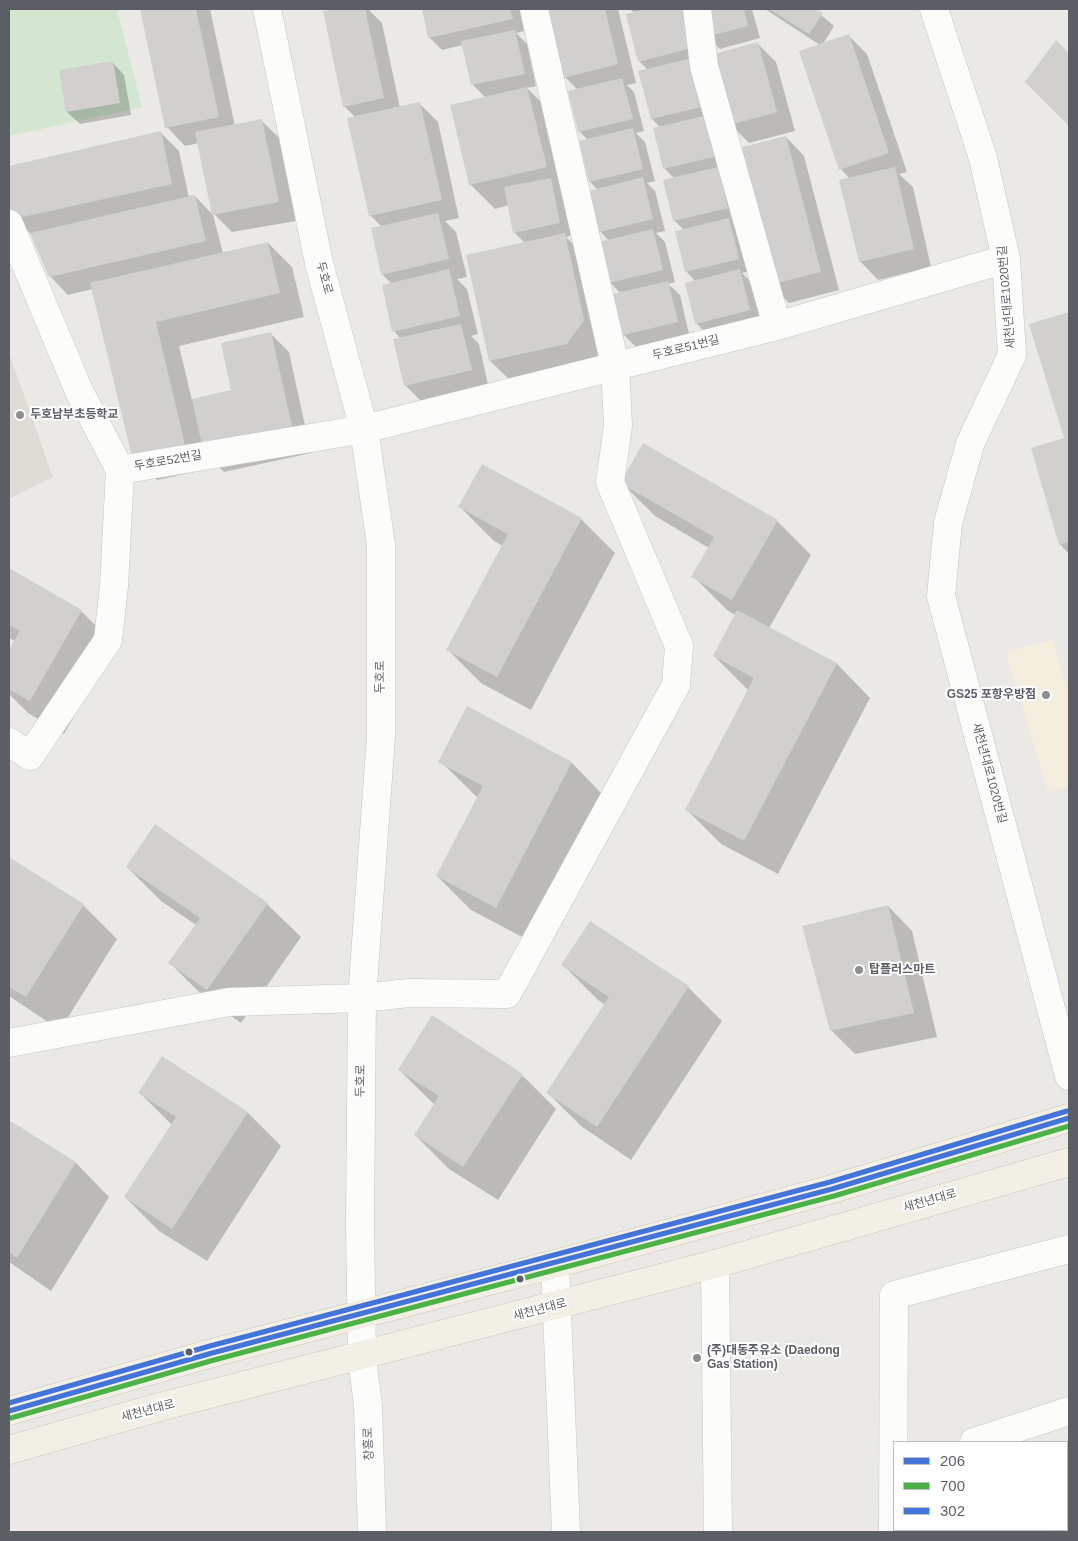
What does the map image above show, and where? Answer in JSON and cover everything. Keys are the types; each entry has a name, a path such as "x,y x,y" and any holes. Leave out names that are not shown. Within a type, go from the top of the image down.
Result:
{"main road":[{"path":"9,1411 212,1353 555,1264 832,1189 1069,1118"},
{"name":"새천년대로","path":"9,1450 156,1408 362,1357 715,1264 1069,1162"},
{"path":"156,1408 177,1387 219,1372 223,1367 222,1362 212,1353"}],"street":[{"name":"두호로","path":"267,9 319,263 364,429 381,545 382,736 362,998 362,1357"},
{"path":"9,1044 229,1002 362,998 409,993 507,994 676,685 679,646 610,482 618,426 615,365 534,9"},
{"path":"697,9 704,66 777,326"},
{"name":"새천년대로1020번길","path":"934,9 983,158 1006,259 1012,355 970,444 948,523 941,596 1069,1076"},
{"name":"두호로52번길","path":"9,224 79,391 120,470 364,429"},
{"name":"두호로51번길","path":"364,429 777,326 1006,259"},
{"path":"9,742 30,756 108,640 114,586 120,470"},
{"path":"894,1441 894,1294 1069,1249"},
{"path":"555,1264 566,1532"},
{"path":"715,1264 718,1532"},
{"name":"창흥로","path":"362,1357 368,1406 372,1532"},
{"path":"977,1441 1069,1411"}],"shaded area":[{"name":"두호남부초등학교","path":"9,353 53,477 9,499"},
{"path":"1052,639 1069,695 1069,786 1048,792 1006,653"}],"green space":[{"path":"9,9 117,9 142,107 9,136"}],"building":[{"path":"140,9 196,9 219,117 165,128"},
{"path":"365,9 384,98 343,107 323,11"},
{"path":"422,9 510,9 513,19 428,38"},
{"path":"547,9 605,9 618,64 563,78"},
{"path":"646,9 682,9 692,48 638,62 626,14"},
{"path":"699,9 744,9 748,26 706,37"},
{"path":"769,9 817,9 823,13 809,34"},
{"path":"515,30 525,74 471,85 461,41"},
{"path":"849,34 889,153 839,170 799,51"},
{"path":"1056,40 1069,53 1069,126 1025,82"},
{"path":"758,42 777,112 730,125 710,55"},
{"path":"693,58 705,106 651,119 638,71"},
{"path":"113,61 120,103 66,112 59,70"},
{"path":"622,78 633,119 578,132 568,91"},
{"path":"527,87 547,167 469,185 450,105"},
{"path":"420,102 442,200 369,216 347,118"},
{"path":"708,115 718,156 663,169 653,128"},
{"path":"262,119 279,202 212,215 195,132"},
{"path":"633,128 643,169 589,182 579,141"},
{"path":"161,131 172,184 14,219 9,206 9,166"},
{"path":"786,136 821,272 769,285 735,149"},
{"path":"718,167 728,208 673,221 663,180"},
{"path":"895,167 914,249 859,262 839,180"},
{"path":"643,177 653,219 599,232 589,191"},
{"path":"551,178 560,223 513,233 504,187"},
{"path":"195,195 206,241 49,277 30,233"},
{"path":"438,213 449,259 381,275 371,228"},
{"path":"729,218 739,259 685,272 675,231"},
{"path":"653,229 663,270 608,283 599,242"},
{"path":"565,233 584,320 567,344 489,361 466,255"},
{"path":"268,242 280,293 156,322 185,445 132,457 90,283"},
{"path":"449,269 460,316 392,332 382,285"},
{"path":"740,269 750,310 695,324 685,283"},
{"path":"668,281 678,322 623,335 613,294"},
{"path":"1069,312 1069,542 1059,545 1031,448 1064,438 1029,324"},
{"path":"461,324 472,370 404,386 393,339"},
{"path":"271,332 294,435 204,454 192,399 231,390 221,343"},
{"path":"643,443 778,520 732,600 691,577 714,537 620,483"},
{"path":"482,464 582,518 497,677 446,650 508,534 458,507"},
{"path":"9,568 82,610 30,701 9,689 9,650 20,631 9,625"},
{"path":"737,610 837,663 744,841 685,810 754,678 713,656"},
{"path":"467,706 572,762 496,908 436,876 483,786 438,762"},
{"path":"155,824 268,903 207,990 168,963 200,918 126,867"},
{"path":"9,857 84,904 26,997 9,987"},
{"name":"탑플러스마트","path":"888,905 914,1013 830,1031 802,926"},
{"path":"590,921 689,986 597,1127 546,1093 609,997 561,965"},
{"path":"432,1015 523,1074 463,1167 414,1135 439,1096 398,1070"},
{"path":"162,1056 248,1112 172,1229 124,1197 176,1117 138,1093"},
{"path":"9,1120 76,1162 17,1258 9,1252"}],"transit line":[{"name":"302","path":"9,1403 210,1346 830,1182 1067,1111"},
{"name":"206","path":"9,1411 212,1353 832,1189 1069,1118"},
{"name":"700","path":"11,1418 214,1360 834,1196 1069,1126"}],"place":[{"name":"두호남부초등학교","path":"20,415"},
{"name":"GS25 포항우방점","path":"1046,695"},
{"name":"탑플러스마트","path":"859,970"},
{"name":"(주)대동주유소 (Daedong Gas Station)","path":"697,1358"}]}
